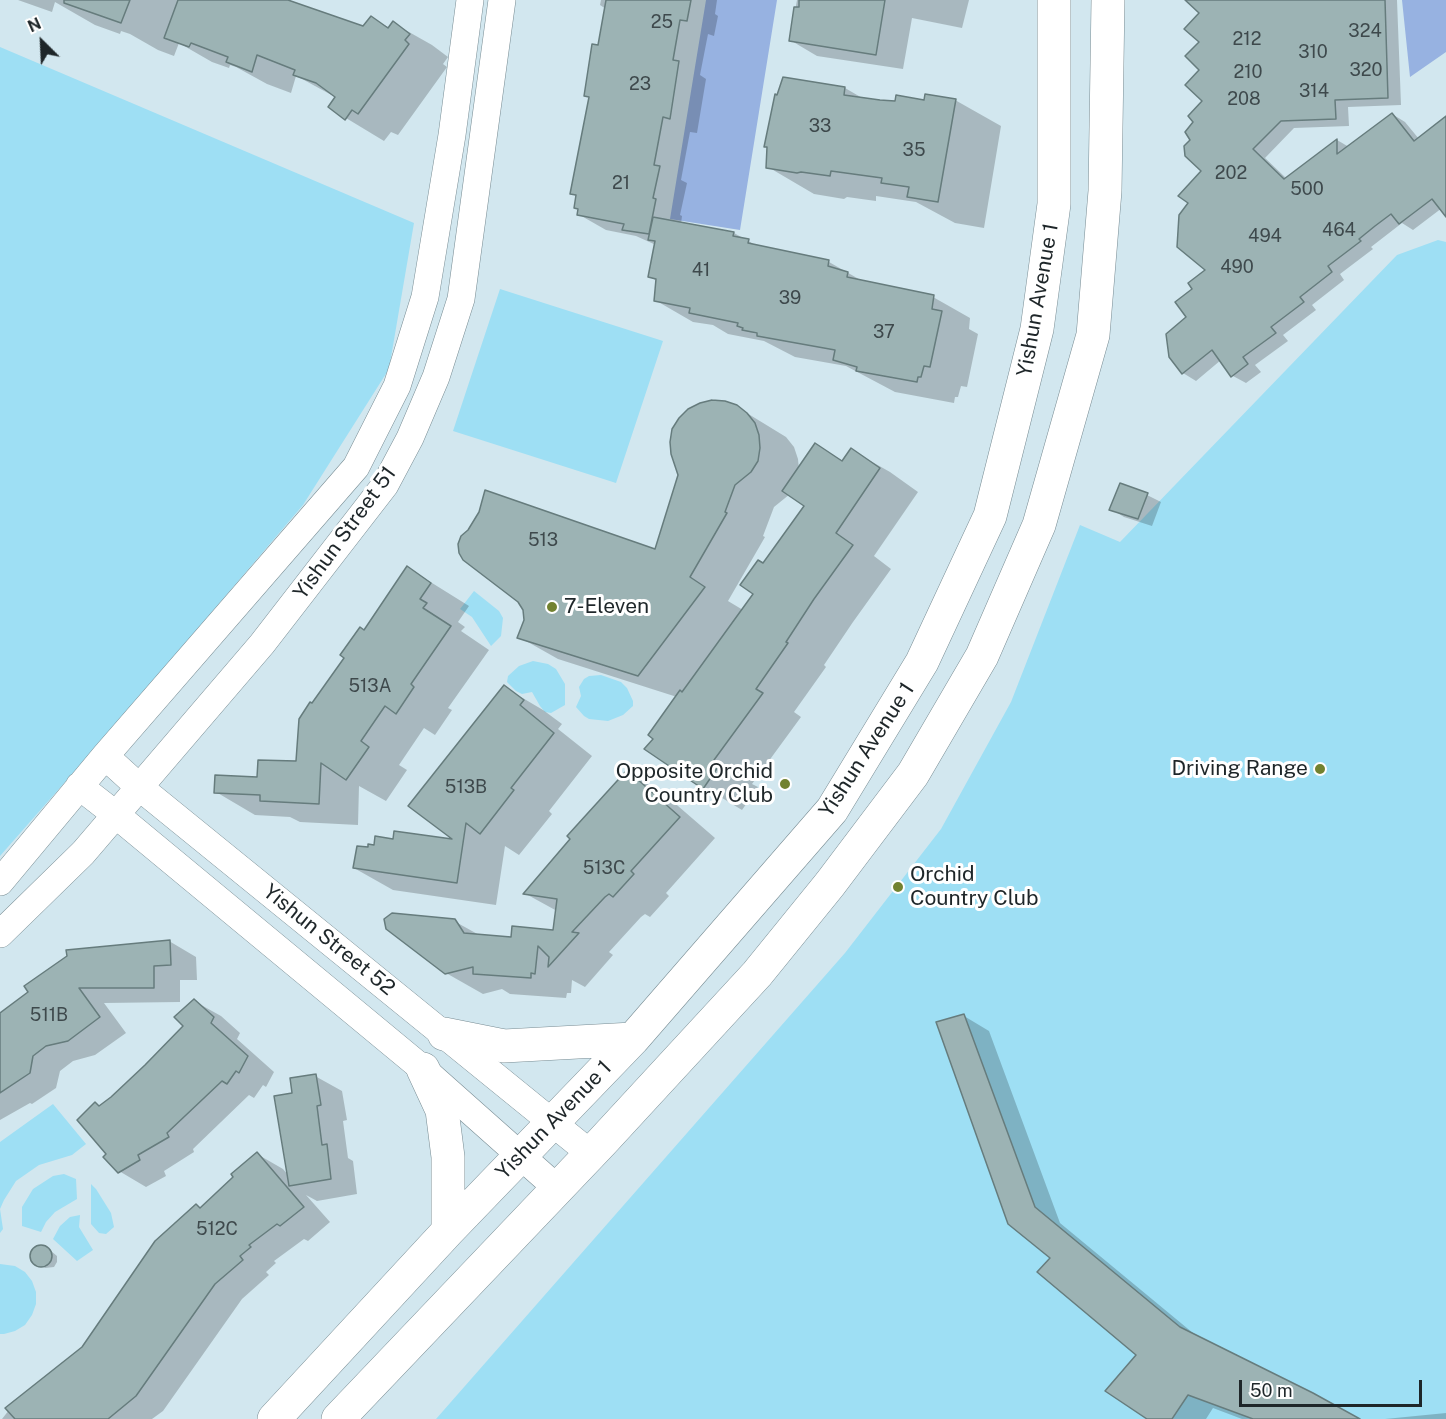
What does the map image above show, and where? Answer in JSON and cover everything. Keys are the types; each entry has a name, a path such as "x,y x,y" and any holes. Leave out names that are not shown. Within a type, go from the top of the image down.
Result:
{"main road":[{"name":"Yishun Avenue 1","path":"274,1419 448,1231 633,1039 832,810 922,662 990,516 1037,329 1054,204 1054,0"},
{"path":"338,1419 591,1154 757,974 830,884 913,774 982,656 1039,525 1093,335 1105,191 1108,0"},
{"path":"444,1034 504,1046 633,1039"},
{"path":"423,1069 442,1110 448,1157 448,1231"}],"street":[{"name":"Yishun Street 51","path":"0,882 79,786 356,467 397,386 425,297 452,135 470,0"},
{"name":"Yishun Street 51","path":"0,934 83,853 138,786 262,644 385,485 410,438 436,377 461,299 502,0"},
{"path":"225,620 262,644"},
{"name":"Yishun Street 52","path":"105,756 138,786 591,1154"},
{"name":"Yishun Street 52","path":"79,786 423,1069 558,1189"}],"shaded area":[{"path":"706,0 777,0 740,230 670,219"},
{"path":"1402,0 1446,0 1446,52 1410,77"},
{"path":"0,47 414,223 389,369 303,505 0,856"},
{"path":"1438,240 1446,242 1446,1419 436,1419 845,953 941,829 1011,702 1080,525 1120,542 1397,255"},
{"path":"500,289 663,341 616,483 453,431"},
{"path":"474,591 499,611 503,618 501,636 491,646 472,617 460,609"},
{"path":"533,661 548,664 556,669 565,684 565,705 551,713 545,712 532,692 522,694 507,682 508,676 519,666"},
{"path":"601,675 621,682 627,688 633,701 633,706 623,715 608,721 589,719 576,707 581,696 579,687 584,679"},
{"path":"53,1104 86,1144 72,1155 39,1165 16,1181 0,1209 0,1142"},
{"path":"64,1174 76,1179 77,1199 55,1212 41,1232 22,1226 22,1207 33,1189 53,1176"},
{"path":"91,1184 111,1213 114,1227 106,1234 99,1233 91,1224"},
{"path":"0,1209 3,1229 0,1233"},
{"path":"80,1215 79,1227 93,1250 77,1261 53,1239 60,1226 70,1217"},
{"path":"0,1264 15,1266 25,1272 36,1292 36,1304 25,1325 4,1334 0,1334"}],"building":[{"path":"64,0 130,0 121,23 64,3"},
{"path":"178,0 288,0 363,26 371,16 388,28 393,21 410,34 405,40 409,44 358,114 352,110 345,120 328,107 335,97 316,83 293,75 295,70 257,55 252,72 226,62 228,57 191,43 189,47 164,38"},
{"path":"606,0 691,0 687,21 680,20 673,60 679,61 670,119 663,117 654,165 660,166 653,198 656,199 649,234 622,230 624,224 577,215 578,209 574,208 576,195 570,194 589,97 584,96 592,44 598,45"},
{"path":"799,0 885,0 876,55 789,41 794,7 799,7"},
{"path":"1185,0 1385,0 1388,98 1335,100 1336,119 1281,121 1253,149 1284,179 1337,139 1337,154 1392,113 1414,141 1446,116 1446,217 1432,199 1399,224 1391,214 1328,266 1332,272 1300,297 1304,302 1271,327 1276,333 1243,357 1248,364 1231,377 1212,350 1182,374 1169,357 1166,334 1186,317 1175,302 1192,289 1188,283 1205,270 1177,247 1179,215 1188,203 1178,196 1201,171 1185,156 1184,146 1190,140 1185,132 1193,122 1188,116 1202,101 1185,85 1199,70 1185,56 1199,42 1184,29 1199,13"},
{"path":"783,77 845,87 844,95 880,100 895,101 896,95 924,100 925,94 956,99 938,202 907,197 909,187 881,183 882,178 831,171 830,176 766,168 767,147 764,147 775,94 777,95"},
{"path":"653,217 734,232 733,236 749,239 748,243 829,260 828,266 848,272 847,277 934,295 932,309 942,311 930,367 924,366 917,382 856,371 857,367 833,360 835,350 757,336 757,333 742,330 743,328 737,326 738,323 689,313 690,308 654,301 656,279 648,277 655,241 648,240"},
{"path":"712,400 737,405 755,423 759,435 758,461 751,472 735,485 725,512 727,513 690,577 705,587 638,676 517,638 524,620 523,610 518,602 463,560 459,553 458,544 461,536 468,530 479,512 485,490 655,549 678,475 671,454 672,429 688,409"},
{"path":"815,443 842,461 851,448 880,468 836,533 853,545 814,599 786,642 788,643 756,689 763,693 714,760 720,764 703,789 644,749 653,739 648,735 753,594 740,585 758,560 763,563 804,506 782,491"},
{"path":"1120,483 1148,493 1138,519 1109,510"},
{"path":"407,566 431,583 420,599 427,603 423,608 451,626 411,684 414,687 396,714 385,706 361,741 369,747 346,780 321,763 319,804 260,801 260,795 214,793 215,775 257,777 258,760 296,761 299,719 344,658 340,655 360,627 364,630"},
{"path":"504,685 524,700 520,705 554,733 511,788 514,790 480,834 466,823 457,883 353,868 357,846 374,845 375,836 393,839 394,831 452,839 408,806"},
{"path":"627,770 680,817 631,871 634,874 613,897 609,894 605,897 572,932 579,933 548,967 549,957 538,946 535,974 531,973 531,978 473,974 473,967 445,974 386,929 384,919 392,913 455,919 464,933 511,937 512,926 553,930 557,899 523,894 570,839 567,836"},
{"path":"170,940 171,965 154,966 154,988 79,988 100,1017 68,1041 46,1046 33,1056 30,1073 0,1093 0,1013 28,992 24,986 67,956 66,950"},
{"path":"194,999 214,1017 211,1023 248,1056 239,1073 236,1071 227,1084 222,1081 167,1133 169,1137 138,1155 140,1160 118,1173 103,1157 106,1154 77,1120 95,1102 99,1106 111,1097 183,1026 174,1017"},
{"path":"964,1014 1035,1207 1180,1327 1360,1419 1253,1419 1188,1395 1172,1419 1147,1419 1105,1391 1136,1355 1037,1272 1050,1258 1008,1224 936,1022"},
{"path":"316,1074 321,1105 317,1106 322,1145 327,1144 331,1179 289,1186 274,1096 292,1093 290,1078"},
{"path":"257,1152 304,1207 280,1226 277,1224 249,1245 251,1247 240,1256 243,1260 215,1284 136,1396 108,1419 15,1419 5,1408 82,1347 155,1241 196,1204 200,1208 233,1177 231,1174"},
{"path":"41,1245 51,1252 52,1256 45,1266 41,1267 31,1260 30,1256 37,1246"}],"place":[{"name":"7-Eleven","path":"552,607"},
{"name":"Driving Range","path":"1320,769"},
{"name":"Opposite Orchid Country Club","path":"785,784"},
{"name":"Orchid Country Club","path":"898,887"}]}
